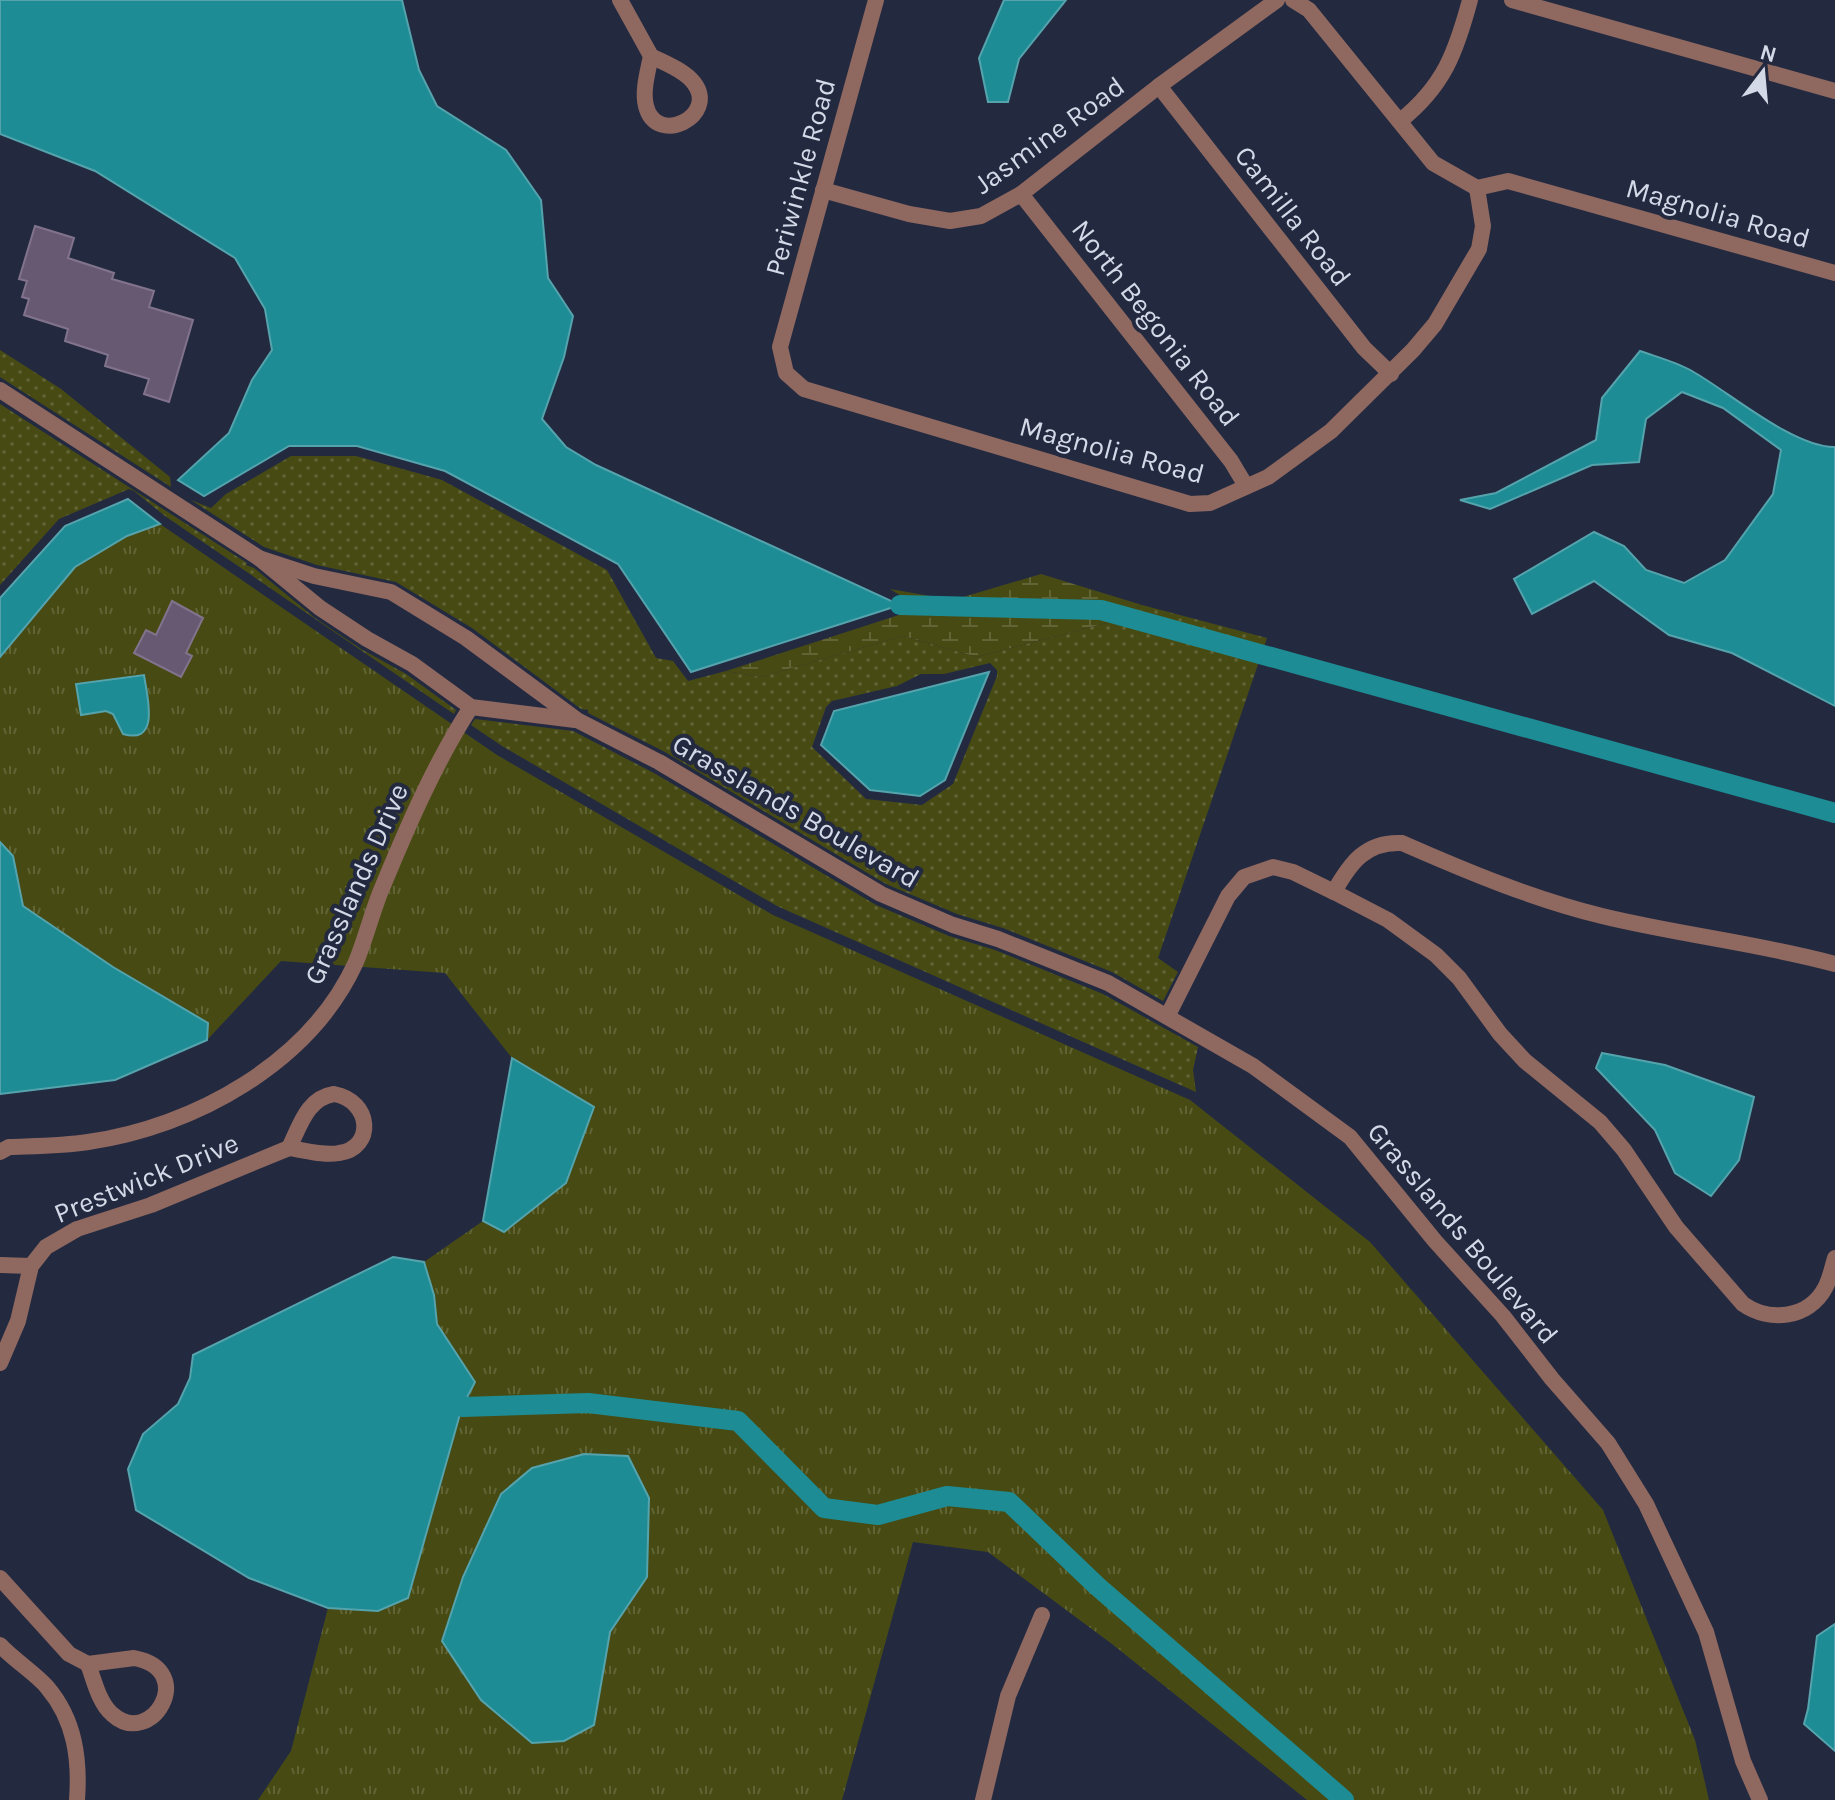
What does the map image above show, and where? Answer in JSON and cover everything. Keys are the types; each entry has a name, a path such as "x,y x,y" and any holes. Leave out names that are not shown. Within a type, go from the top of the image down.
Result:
{"street":[{"path":"620,0 651,56"},
{"name":"Periwinkle Road","path":"784,367 780,347 876,0"},
{"name":"Jasmine Road","path":"823,190 909,214 950,221 981,216 1021,194 1159,86 1277,0"},
{"path":"1293,0 1309,10 1433,163 1477,188"},
{"path":"1400,121 1421,104 1447,67 1458,43 1470,0"},
{"path":"1512,0 1835,91"},
{"name":"Camilla Road","path":"1159,86 1364,348 1391,374"},
{"name":"Magnolia Road","path":"784,367 793,382 804,389 1190,504 1210,503 1268,477 1331,431 1391,374 1435,324 1479,249 1483,226 1477,188 1508,181 1835,273"},
{"name":"North Begonia Road","path":"1021,194 1231,461 1246,486"},
{"name":"Grasslands Boulevard","path":"0,390 259,558 320,608 412,664 471,707 577,720"},
{"name":"Grasslands Boulevard","path":"259,558 314,576 391,592 466,638 577,720 659,762 881,894 953,925 998,939 1108,983 1253,1066 1350,1137 1608,1443 1646,1504 1706,1632 1743,1761 1760,1800"},
{"name":"Grasslands Drive","path":"0,1152 9,1147 88,1142 165,1123 233,1092 292,1050 325,1014 355,963 382,889 428,786 471,707"},
{"path":"1334,892 1345,872 1369,848 1390,842 1402,843 1531,896 1601,916 1779,948 1835,964"},
{"path":"1168,1015 1228,896 1244,877 1273,867 1293,872 1388,920 1436,955 1459,978 1500,1034 1525,1061 1600,1122 1624,1150 1676,1227 1751,1310 1775,1317 1795,1314 1810,1306 1824,1290 1835,1258"},
{"name":"Prestwick Drive","path":"31,1266 46,1247 77,1229 151,1205 289,1148 330,1153 349,1150 362,1136 364,1117 360,1108 353,1100 334,1094 316,1100 289,1148"},
{"path":"0,1265 31,1266 18,1321 0,1363"},
{"path":"0,1578 69,1654 88,1664 134,1658 154,1665 165,1682 164,1703 150,1719 140,1722 119,1719 104,1704 88,1664"},
{"path":"983,1800 1008,1696 1042,1615"},
{"path":"0,1645 47,1687 71,1727 79,1771 77,1800"}],"green space":[{"path":"0,350 61,389 170,477 171,487 0,377"},
{"path":"0,404 247,563 315,618 406,674 456,710 454,714 165,516 129,489 59,519 0,585"},
{"path":"291,456 356,456 442,480 607,570 656,658 673,661 688,681 726,671 761,677 903,636 977,657 1107,623 1142,605 1267,638 1158,958 1178,972 1163,1001 1112,972 886,884 665,752 581,709 472,628 396,582 317,565 264,547 191,500 211,508 226,494","holes":["990,663 997,670 953,784 922,805 866,799 812,747 826,707 832,701 897,686 921,674 944,674"]},
{"path":"160,524 497,755 773,915 1190,1100 1370,1242 1603,1510 1695,1740 1709,1800 1307,1800 1112,1644 988,1552 913,1542 842,1800 258,1800 291,1751 328,1608 378,1611 475,1382 437,1324 434,1295 424,1262 483,1221 505,1232 594,1107 512,1058 445,973 281,961 207,1040 115,1080 0,1094 0,657 75,567 127,536"},
{"path":"1041,574 1142,605 1107,623 977,657 903,636 761,677 726,671 905,613 908,600 890,589 953,600"},
{"path":"475,719 573,731 654,773 876,905 1103,994 1198,1047 1193,1070 1196,1092 777,906 502,746 471,725"}],"shaded area":[{"path":"0,0 402,0 419,70 437,106 506,150 541,200 548,278 573,316 564,357 542,419 566,447 596,465 900,605 691,672 618,564 445,471 357,446 289,446 204,496 178,480 229,433 252,380 272,350 265,309 235,258 95,171 0,134"},
{"path":"1004,0 1066,0 1019,59 1008,102 988,102 979,58"},
{"path":"1640,351 1692,371 1781,429 1819,445 1835,447 1835,706 1732,653 1669,635 1594,581 1532,614 1514,579 1594,532 1624,546 1646,570 1684,583 1725,560 1773,494 1781,450 1723,408 1682,392 1646,419 1639,462 1592,465 1490,509 1460,500 1496,493 1596,440 1602,398"},
{"path":"128,499 160,524 127,536 75,567 0,657 0,598 65,526"},
{"path":"989,672 945,780 920,796 870,790 821,745 834,711"},
{"path":"144,675 149,716 143,732 123,734 113,714 106,711 81,715 76,684"},
{"path":"0,842 13,856 23,906 113,967 208,1023 207,1040 115,1080 0,1094"},
{"path":"1602,1053 1665,1065 1754,1097 1739,1160 1711,1196 1675,1173 1655,1130 1596,1068"},
{"path":"512,1058 594,1107 566,1183 504,1232 483,1221"},
{"path":"393,1257 424,1262 434,1295 437,1324 475,1382 462,1407 408,1598 378,1611 328,1608 249,1578 136,1510 128,1469 143,1434 178,1404 190,1378 193,1355"},
{"path":"584,1454 628,1456 649,1498 647,1577 610,1632 594,1725 564,1741 532,1743 481,1700 442,1641 463,1577 501,1494 532,1468"},
{"path":"1835,1624 1835,1751 1804,1724 1817,1636"}],"building":[{"path":"35,226 74,238 68,258 114,273 112,279 154,291 149,307 193,320 169,402 144,394 149,379 105,366 108,355 65,341 68,329 24,315 29,299 22,297 27,281 19,279"},
{"path":"172,601 203,618 186,653 192,656 181,677 134,653 146,630 156,635"}],"waterway":[{"path":"900,605 1101,610 1835,813"},
{"path":"462,1407 588,1403 738,1421 824,1508 878,1515 947,1496 1009,1502 1097,1586 1344,1800"}]}
